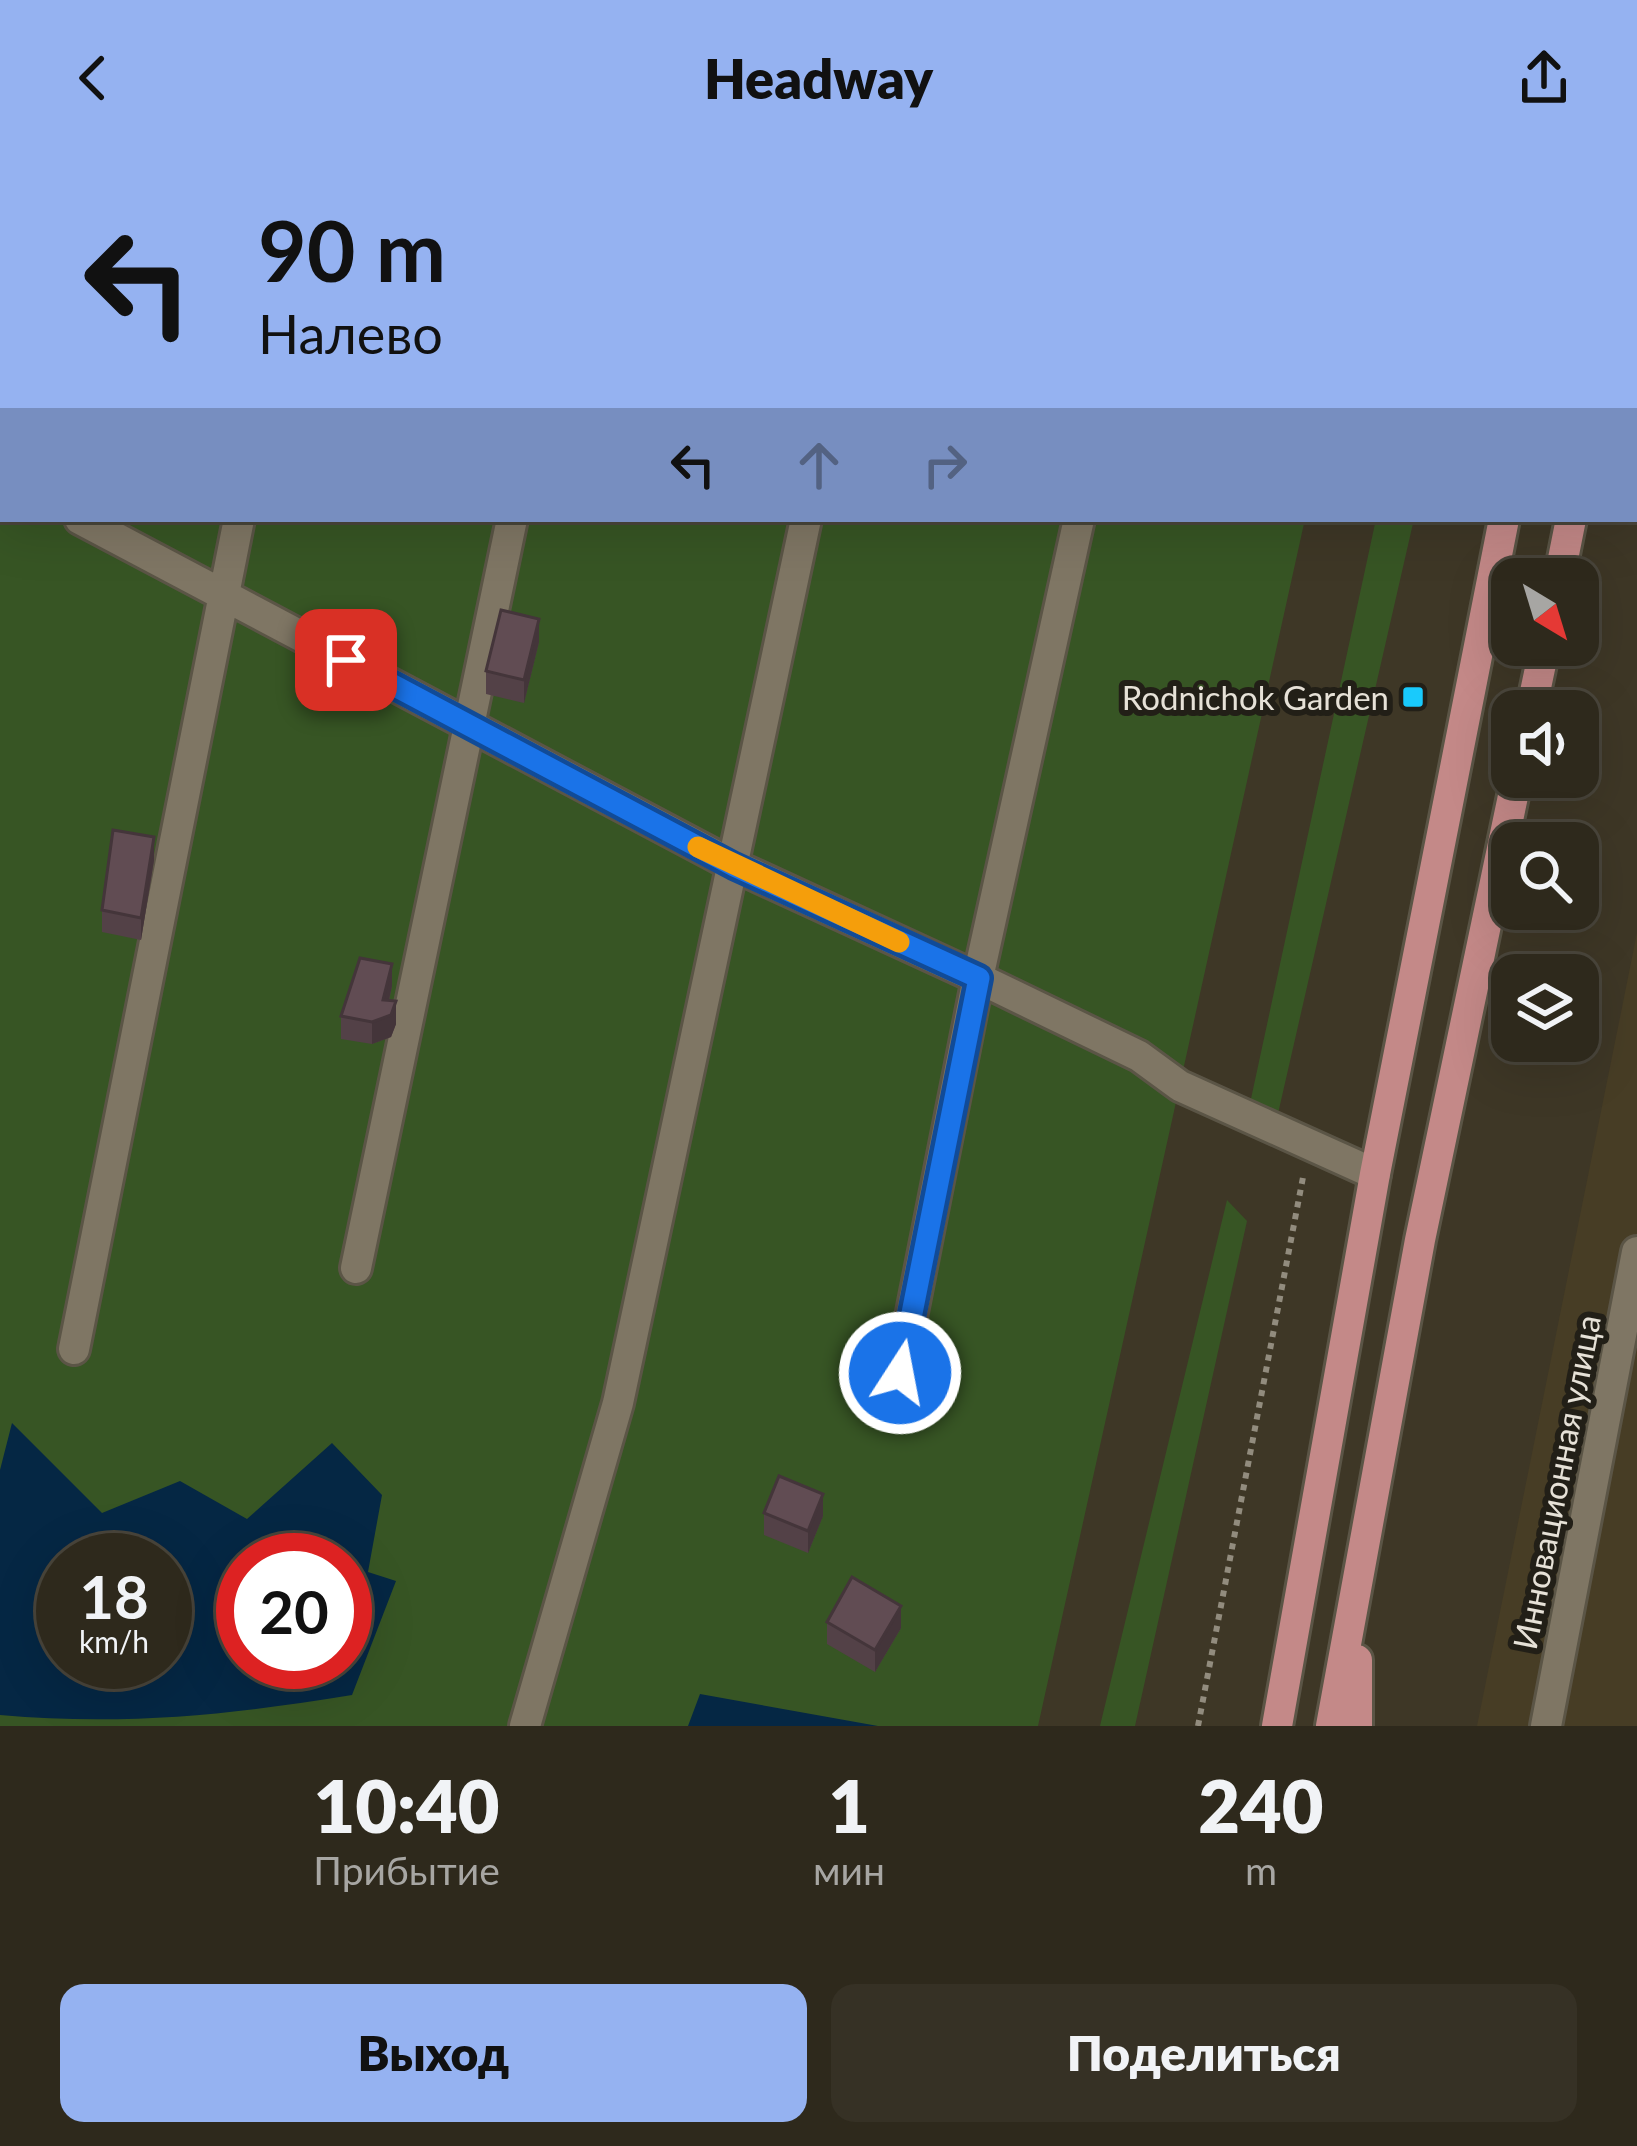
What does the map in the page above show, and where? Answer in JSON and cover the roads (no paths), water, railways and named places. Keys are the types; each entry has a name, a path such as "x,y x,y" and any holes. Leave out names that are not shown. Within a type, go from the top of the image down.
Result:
{"main road":[{"path":"1277,1726 1375,1174 1503,522"},
{"path":"1563,558 1570,522"},
{"path":"1331,1726 1420,1240 1513,798"},
{"path":"1357,1726 1358,1580"}],"street":[{"path":"86,522 734,866 979,978 1138,1056 1180,1086 1375,1174"},
{"path":"74,1349 238,522"},
{"path":"356,1268 511,522"},
{"path":"525,1726 618,1403 805,522"},
{"path":"900,1373 979,978 1078,522"},
{"name":"Инновационная улица","path":"1546,1726 1637,1252"}],"water":[{"path":"12,1423 102,1513 180,1481 247,1519 332,1443 382,1495 372,1550 372,1533 216,1533 216,1689 354,1689 352,1695 176,1717 0,1715 0,1470"},
{"path":"372,1573 396,1581 372,1643"},
{"path":"700,1694 878,1726 688,1726"}],"place":[{"name":"Rodnichok Garden","path":"1413,697"}]}
